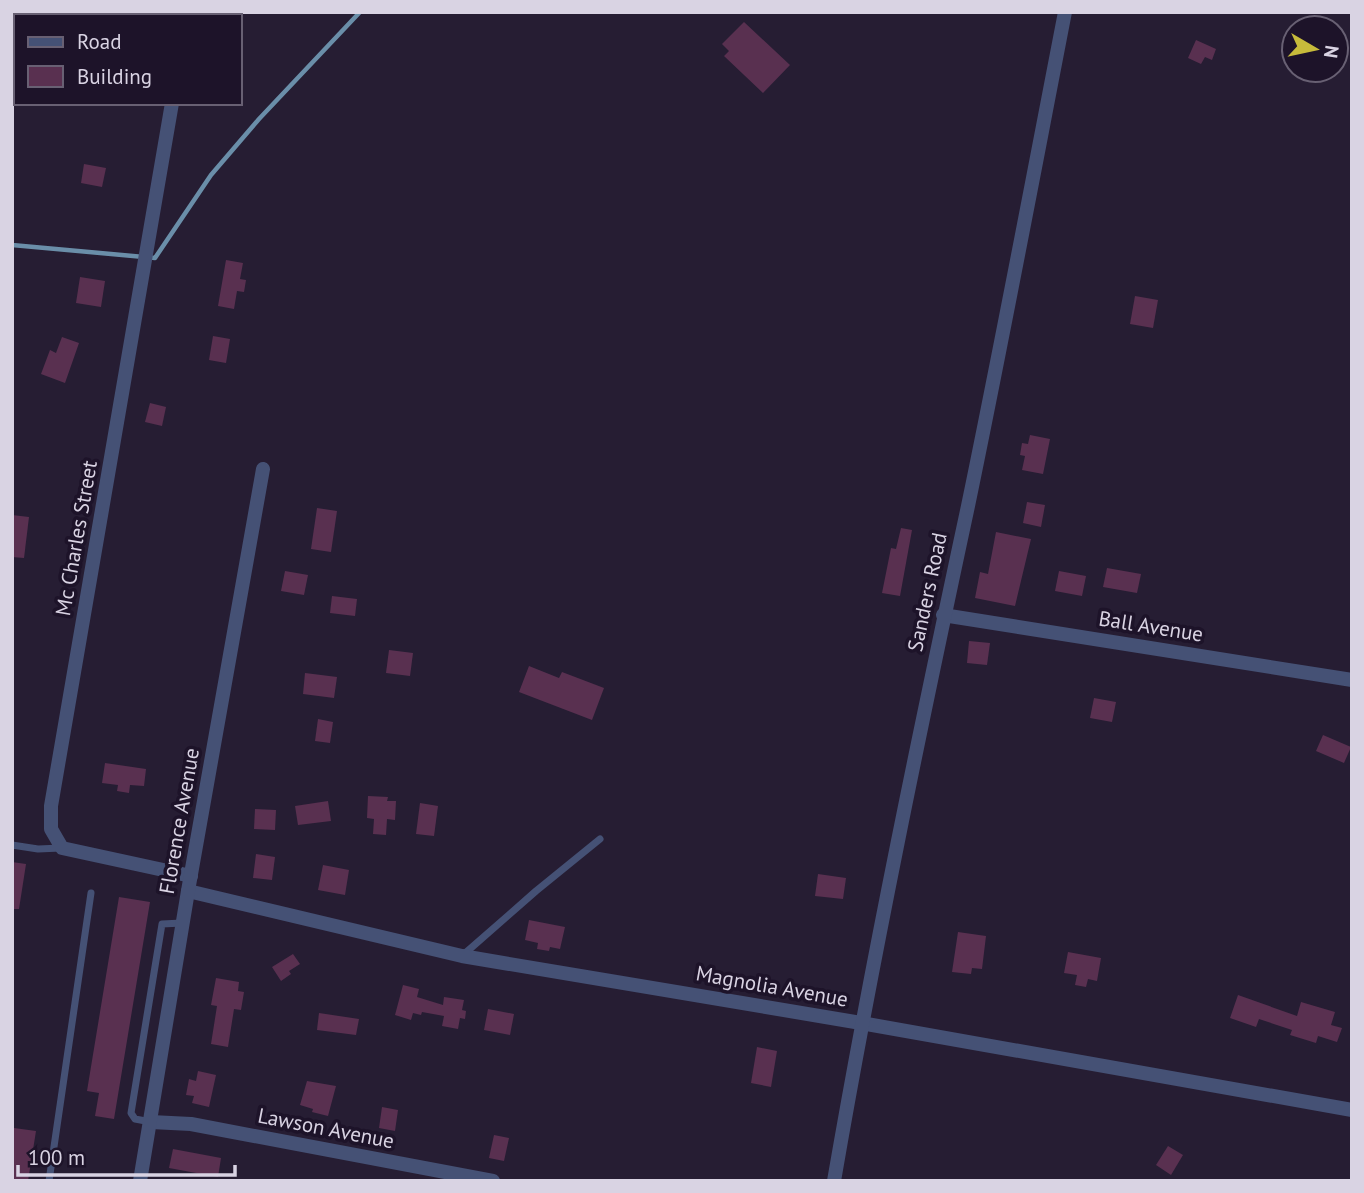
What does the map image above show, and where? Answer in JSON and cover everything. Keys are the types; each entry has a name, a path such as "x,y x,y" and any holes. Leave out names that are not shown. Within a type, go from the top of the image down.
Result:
{"street":[{"name":"Sanders Road","path":"834,1181 861,1023 1065,12"},
{"name":"Mc Charles Street","path":"62,848 51,829 51,806 172,105"},
{"name":"Florence Avenue","path":"140,1181 189,883 263,469"},
{"name":"Ball Avenue","path":"943,615 1352,680"},
{"path":"62,848 189,883"},
{"name":"Magnolia Avenue","path":"189,883 462,956 1352,1110"},
{"name":"Lawson Avenue","path":"151,1122 191,1124 493,1181"}],"lane":[{"path":"462,956 600,839"},
{"path":"12,845 38,849 62,848"},
{"path":"49,1181 91,893"},
{"path":"151,1122 135,1119 131,1113 162,924 183,923"},
{"path":"150,998 170,1001"},
{"path":"137,1078 158,1082"}],"building":[{"path":"744,22 790,65 763,93 724,56 729,51 722,44"},
{"path":"1196,40 1216,49 1212,60 1205,57 1201,64 1188,58"},
{"path":"84,164 106,168 102,187 81,183"},
{"path":"226,260 243,263 240,279 246,280 244,292 237,291 234,309 218,306"},
{"path":"80,277 105,281 101,307 76,303"},
{"path":"1135,296 1158,300 1153,328 1130,324"},
{"path":"213,336 230,339 226,363 209,360"},
{"path":"62,337 79,343 65,383 41,374 50,350 56,353"},
{"path":"150,403 166,407 162,426 145,422"},
{"path":"1030,435 1050,439 1043,474 1022,470 1025,456 1020,455 1022,443 1028,444"},
{"path":"1027,502 1045,505 1041,527 1023,523"},
{"path":"317,508 337,511 331,552 311,549"},
{"path":"12,515 29,517 24,558 12,557"},
{"path":"901,528 912,530 900,596 882,593 891,548 896,549"},
{"path":"996,532 1031,539 1015,606 975,598 980,572 988,574"},
{"path":"1107,568 1141,574 1137,593 1103,587"},
{"path":"285,571 308,575 304,595 281,591"},
{"path":"1059,571 1086,576 1082,596 1055,591"},
{"path":"332,596 357,599 355,616 330,613"},
{"path":"969,641 990,643 987,665 967,663"},
{"path":"389,650 413,653 410,676 386,673"},
{"path":"529,666 559,678 562,672 604,688 592,720 519,692"},
{"path":"305,673 337,677 334,698 303,694"},
{"path":"1094,698 1116,702 1112,722 1090,718"},
{"path":"318,719 333,722 330,743 315,741"},
{"path":"1323,735 1351,747 1344,763 1316,751"},
{"path":"105,763 146,769 144,786 130,785 129,793 117,791 118,785 102,783"},
{"path":"368,796 388,797 387,801 396,801 395,820 387,819 386,835 373,834 374,819 367,818"},
{"path":"328,801 331,821 298,825 295,806"},
{"path":"420,803 438,806 434,836 416,834"},
{"path":"255,809 276,810 275,830 254,829"},
{"path":"256,854 275,857 272,880 253,878"},
{"path":"12,862 26,864 19,909 12,909"},
{"path":"323,865 349,870 345,895 318,890"},
{"path":"818,874 846,878 843,899 815,896"},
{"path":"119,897 150,902 114,1119 95,1116 99,1093 87,1091"},
{"path":"529,920 565,927 560,949 537,949 538,943 525,940"},
{"path":"958,932 986,936 982,969 972,968 971,974 952,972"},
{"path":"1068,952 1101,958 1097,981 1088,979 1086,987 1075,985 1077,975 1064,973"},
{"path":"293,954 300,964 289,971 291,974 281,981 272,967"},
{"path":"216,978 239,982 238,991 244,992 241,1010 234,1009 228,1047 211,1044 217,1006 211,1005"},
{"path":"403,985 419,989 417,997 443,1005 444,997 464,1000 462,1010 466,1011 465,1019 460,1018 458,1029 442,1026 444,1016 413,1013 411,1020 395,1015"},
{"path":"1238,995 1297,1016 1301,1002 1335,1012 1331,1025 1342,1028 1337,1042 1318,1036 1316,1043 1290,1035 1292,1030 1259,1019 1256,1027 1230,1018"},
{"path":"488,1009 514,1014 510,1035 484,1030"},
{"path":"319,1013 359,1019 356,1035 317,1030"},
{"path":"757,1047 777,1051 771,1087 751,1083"},
{"path":"198,1071 216,1075 209,1107 192,1103 194,1096 186,1095 189,1079 196,1081"},
{"path":"307,1081 336,1086 328,1116 312,1112 313,1109 300,1105"},
{"path":"382,1107 398,1110 395,1131 379,1128"},
{"path":"14,1128 36,1131 28,1181 12,1181"},
{"path":"494,1135 509,1138 504,1161 489,1158"},
{"path":"1168,1146 1183,1155 1171,1175 1156,1165"},
{"path":"173,1149 221,1158 218,1177 169,1168"}],"waterway":[{"path":"12,245 155,258 211,175 259,119 360,12"}]}
